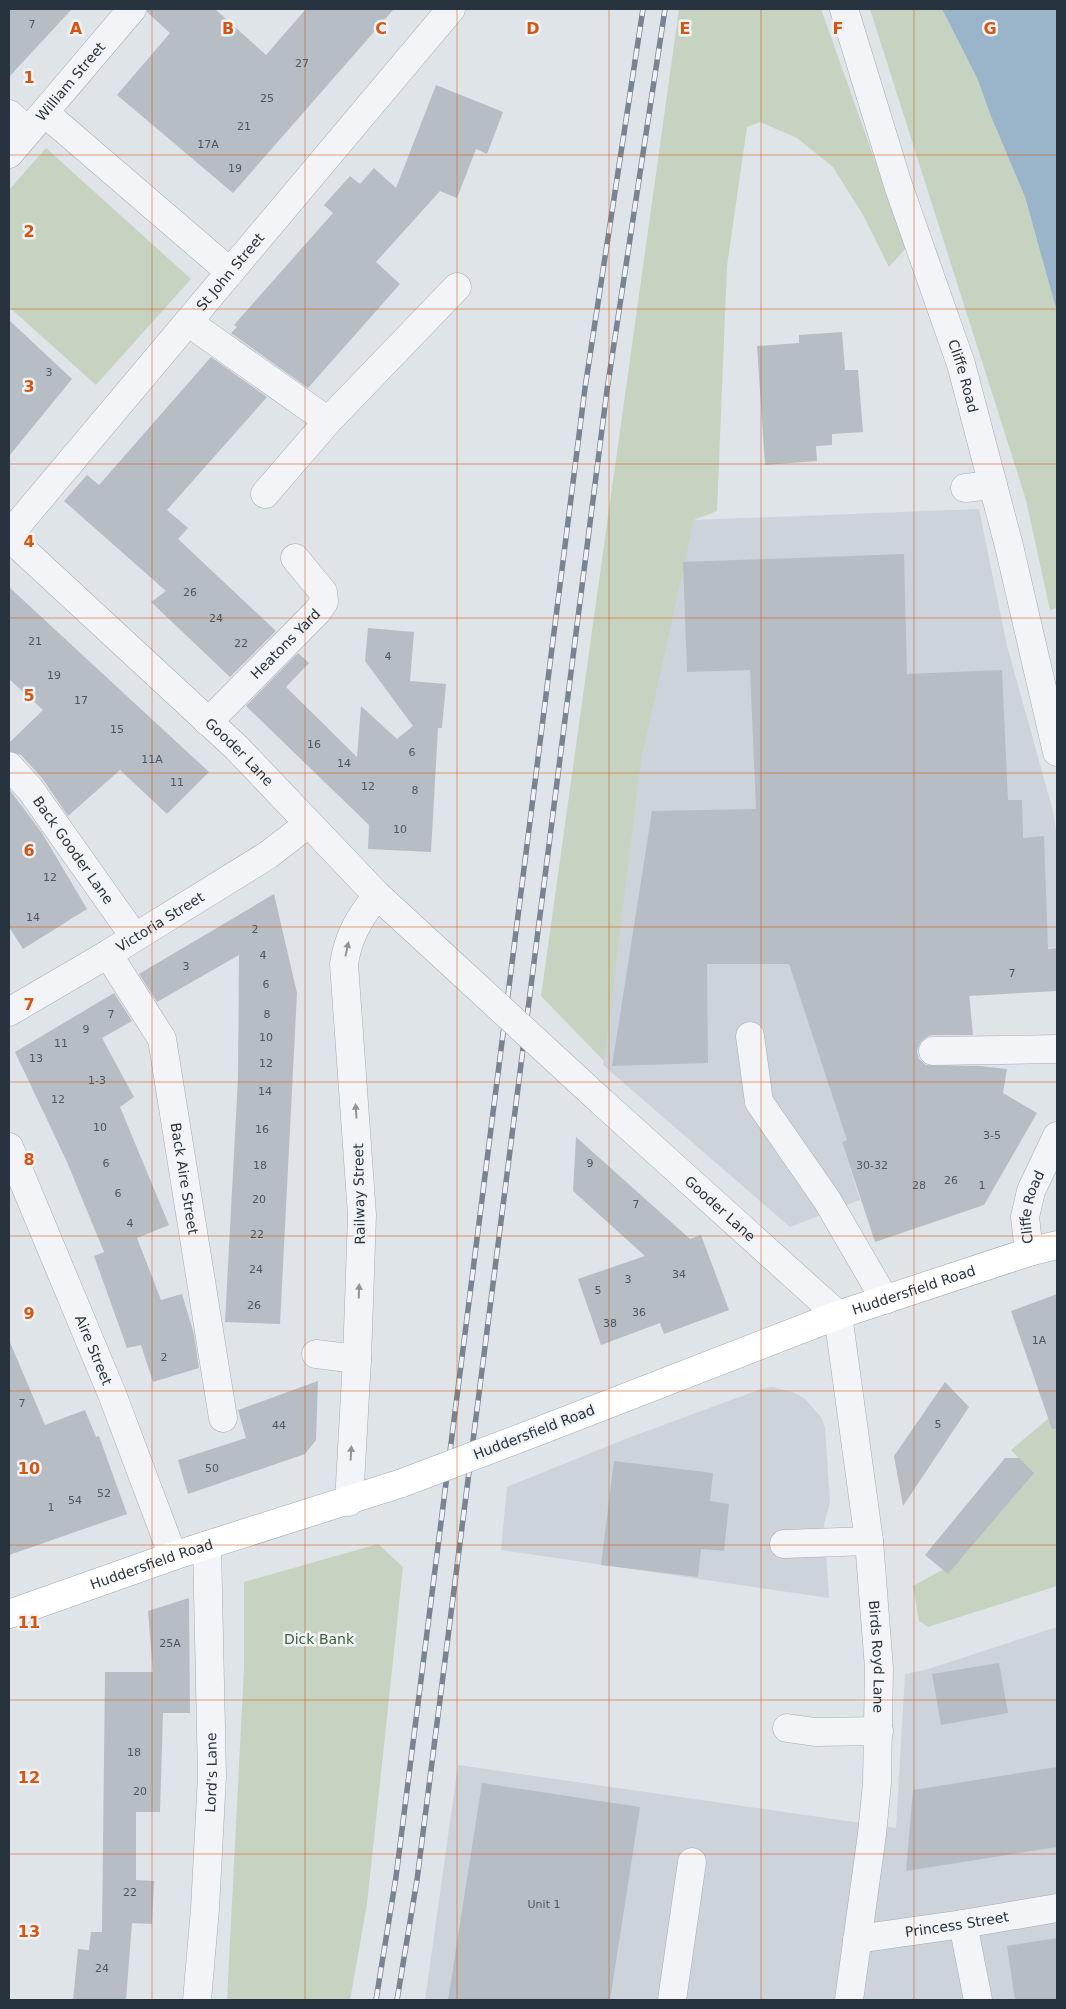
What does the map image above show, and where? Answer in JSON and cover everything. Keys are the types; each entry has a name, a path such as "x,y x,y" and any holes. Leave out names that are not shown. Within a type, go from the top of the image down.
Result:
{"main road":[{"name":"Huddersfield Road","path":"9,1614 173,1556 348,1502 402,1483 838,1315 1029,1252 1057,1245"}],"street":[{"name":"William Street","path":"9,154 27,119 132,9"},
{"name":"St John Street","path":"9,536 451,9"},
{"name":"Cliffe Road","path":"844,9 898,185 961,364 993,485 1057,752"},
{"path":"27,119 230,272"},
{"path":"265,494 328,421 457,287"},
{"path":"188,322 328,421"},
{"path":"965,488 993,485"},
{"name":"Gooder Lane","path":"9,536 237,748 377,895 838,1315"},
{"name":"Heatons Yard","path":"208,722 317,612 324,602 323,592 294,558"},
{"name":"Back Gooder Lane","path":"9,766 30,790 134,936"},
{"name":"Victoria Street","path":"9,1012 108,954 134,936 268,855 308,824"},
{"name":"Railway Street","path":"348,1502 357,1359 362,1216 344,964 347,945 352,934 362,914 377,895"},
{"name":"Back Aire Street","path":"108,954 162,1040 223,1418"},
{"path":"750,1036 759,1102 827,1200 885,1300"},
{"path":"933,1051 1057,1049"},
{"name":"Cliffe Road","path":"1029,1252 1026,1217 1031,1191 1057,1136"},
{"name":"Aire Street","path":"9,1147 112,1394 173,1556"},
{"name":"Birds Royd Lane","path":"838,1315 869,1540 876,1616 880,1731 872,1834 848,2000"},
{"path":"316,1354 357,1359"},
{"path":"784,1544 869,1540"},
{"name":"Lord's Lane","path":"197,2000 206,1909 212,1776 207,1546"},
{"path":"787,1728 815,1732 880,1731"},
{"path":"672,2000 692,1862"},
{"name":"Princess Street","path":"857,1938 963,1924 1057,1908"},
{"path":"963,1924 978,2000"}],"shaded area":[{"path":"979,509 1007,646 1053,811 1057,838 1057,947 966,952 972,1025 897,1028 883,1129 842,1142 860,1200 790,1227 603,1065 642,756 683,562 694,520"},
{"path":"772,1387 793,1392 805,1399 821,1417 825,1427 830,1503 824,1524 829,1598 501,1550 507,1487 628,1438 761,1389"},
{"path":"1057,1627 1057,2000 425,2000 458,1765 896,1828 905,1674 925,1670"}],"green space":[{"path":"679,9 821,9 906,248 889,267 863,215 833,167 797,138 760,122 747,127 727,266 717,511 694,520 642,756 604,1061 541,996"},
{"path":"870,9 942,9 978,80 990,114 1025,197 1057,312 1057,608 1050,610 1026,500"},
{"path":"46,148 191,279 96,385 9,307 9,190"},
{"path":"1057,1411 1057,1586 928,1627 919,1621 913,1586 960,1560 1033,1473 1011,1450"},
{"name":"Dick Bank","path":"378,1544 403,1567 367,1904 350,2000 227,2000 244,1668 244,1582"}],"water":[{"path":"942,9 1057,9 1057,312 1025,197 990,114 978,80"}],"building":[{"path":"9,9 72,9 9,77"},
{"path":"147,9 215,9 266,55 306,9 394,9 233,193 117,95 170,33 147,12"},
{"path":"436,85 503,112 487,154 476,149 457,198 440,191 376,262 400,284 308,388 231,333 237,327 234,325 333,213 324,205 350,176 360,184 374,168 396,188"},
{"path":"9,320 72,379 9,456"},
{"path":"842,332 845,370 858,370 863,432 832,434 832,445 816,446 817,461 765,465 757,346 799,343 799,335"},
{"path":"211,357 267,397 167,510 188,528 178,539 276,631 230,677 151,602 166,591 64,501 87,475 99,485"},
{"path":"904,554 907,674 1002,670 1008,800 1022,800 1023,838 1044,836 1048,949 1057,948 1057,991 969,996 973,1035 932,1035 920,1043 917,1051 919,1059 926,1065 980,1066 1007,1069 1003,1093 1037,1113 984,1205 875,1242 842,1142 847,1140 789,964 707,964 708,1063 612,1066 652,811 756,809 750,670 687,672 683,562"},
{"path":"9,587 209,772 167,814 120,770 68,816 42,778 21,755 9,751 9,743 43,710 9,679"},
{"path":"368,628 414,632 410,681 446,684 442,728 438,728 431,852 368,849 369,825 246,706 298,653 309,663 286,687 357,757 361,706 397,739 413,726 365,661"},
{"path":"9,789 42,833 87,909 23,949 9,927"},
{"path":"274,894 297,993 280,1324 225,1322 238,1078 239,955 157,1002 139,974"},
{"path":"114,993 132,1021 102,1038 134,1097 120,1107 169,1225 137,1238 161,1300 182,1294 194,1334 199,1368 153,1382 141,1345 127,1348 94,1256 104,1252 67,1162 15,1052"},
{"path":"576,1137 690,1239 701,1235 729,1310 664,1334 660,1323 601,1345 578,1279 645,1256 573,1191"},
{"path":"1057,1294 1057,1429 1052,1429 1011,1311"},
{"path":"9,1340 45,1425 85,1410 96,1437 99,1436 127,1514 9,1555"},
{"path":"318,1381 316,1440 305,1454 188,1494 178,1460 246,1438 238,1410"},
{"path":"945,1382 969,1407 903,1506 894,1456"},
{"path":"1005,1458 1019,1458 1034,1473 948,1574 925,1555"},
{"path":"614,1461 713,1473 710,1501 729,1504 724,1551 701,1549 698,1577 601,1565"},
{"path":"189,1598 190,1713 163,1713 160,1812 136,1812 136,1880 154,1881 152,1924 132,1923 126,2000 73,2000 78,1949 89,1950 91,1932 102,1932 105,1672 153,1672 148,1611"},
{"path":"999,1663 1008,1713 941,1725 932,1674"},
{"path":"1057,1767 1057,1847 906,1871 913,1790"},
{"path":"482,1783 640,1807 610,2000 448,2000"},
{"path":"1057,1938 1057,2000 1015,2000 1007,1946"}],"railway":[{"path":"376,2000 396,1877 585,388 643,9"},
{"path":"397,2000 417,1880 607,390 665,9"}]}
